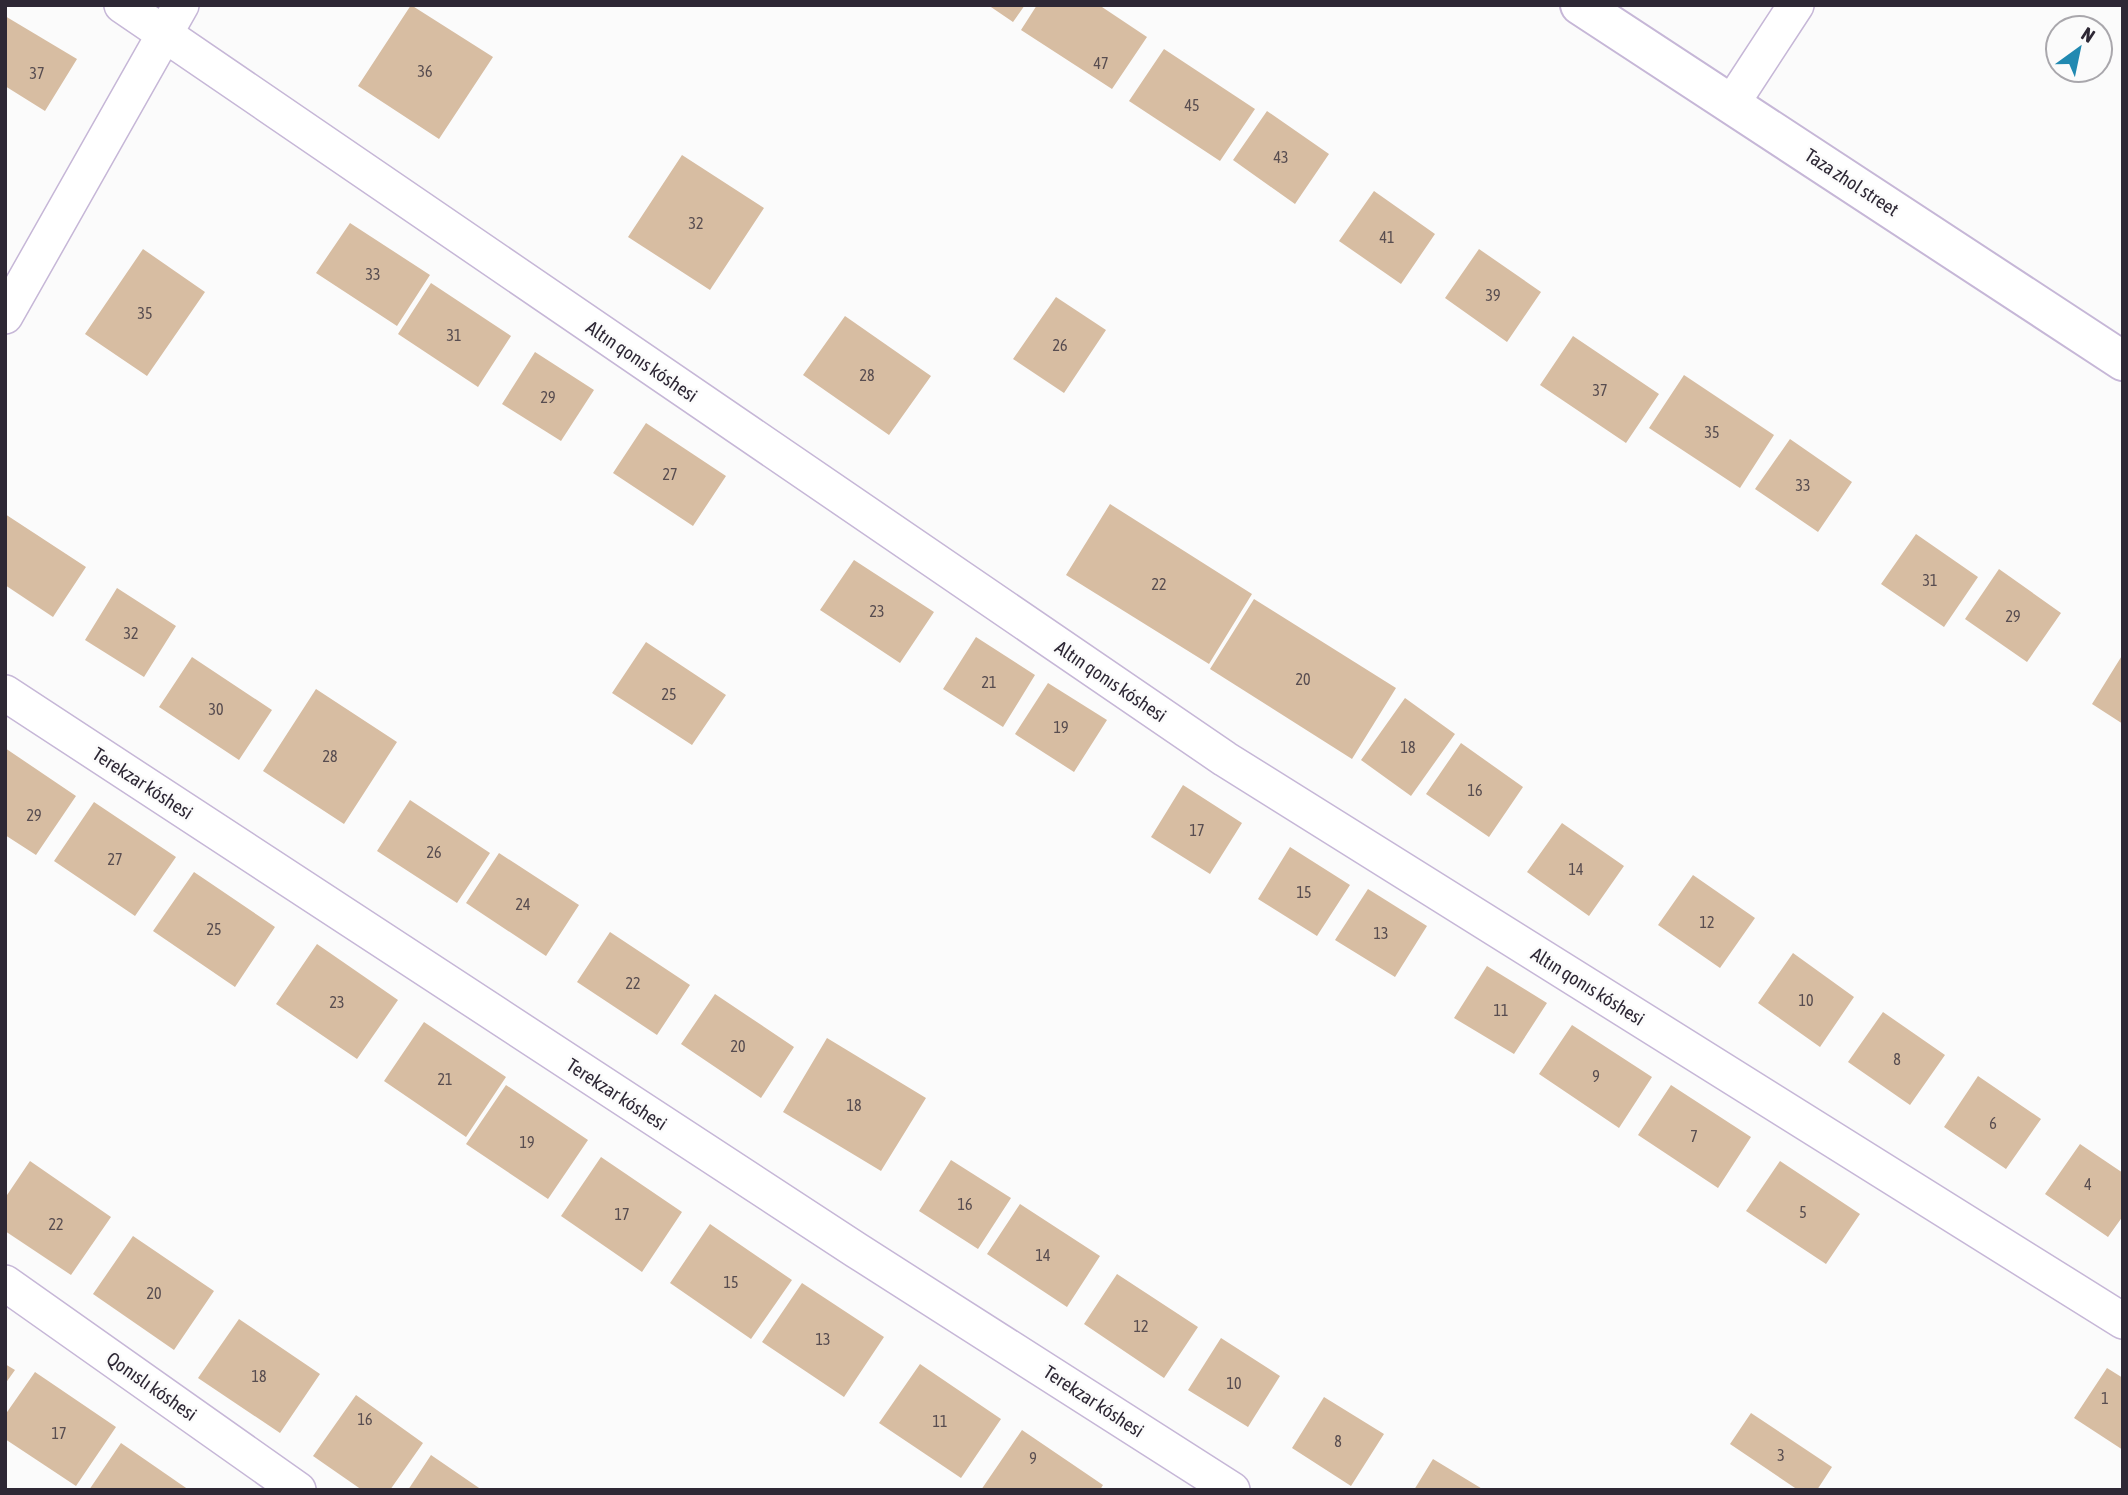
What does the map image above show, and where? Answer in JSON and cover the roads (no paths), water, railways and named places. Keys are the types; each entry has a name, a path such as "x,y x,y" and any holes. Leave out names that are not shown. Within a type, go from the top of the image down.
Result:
{"main road":[{"name":"Taza zhol street","path":"1580,5 2123,360"}],"street":[{"name":"Altın qonıs kóshesi","path":"122,5 173,20 1226,760 2123,1321"},
{"path":"1732,103 1796,5"},
{"path":"5,316 173,20"},
{"name":"Terekzar kóshesi","path":"5,693 845,1242 1232,1490"},
{"name":"Qonıslı kóshesi","path":"5,1283 298,1490"}]}
